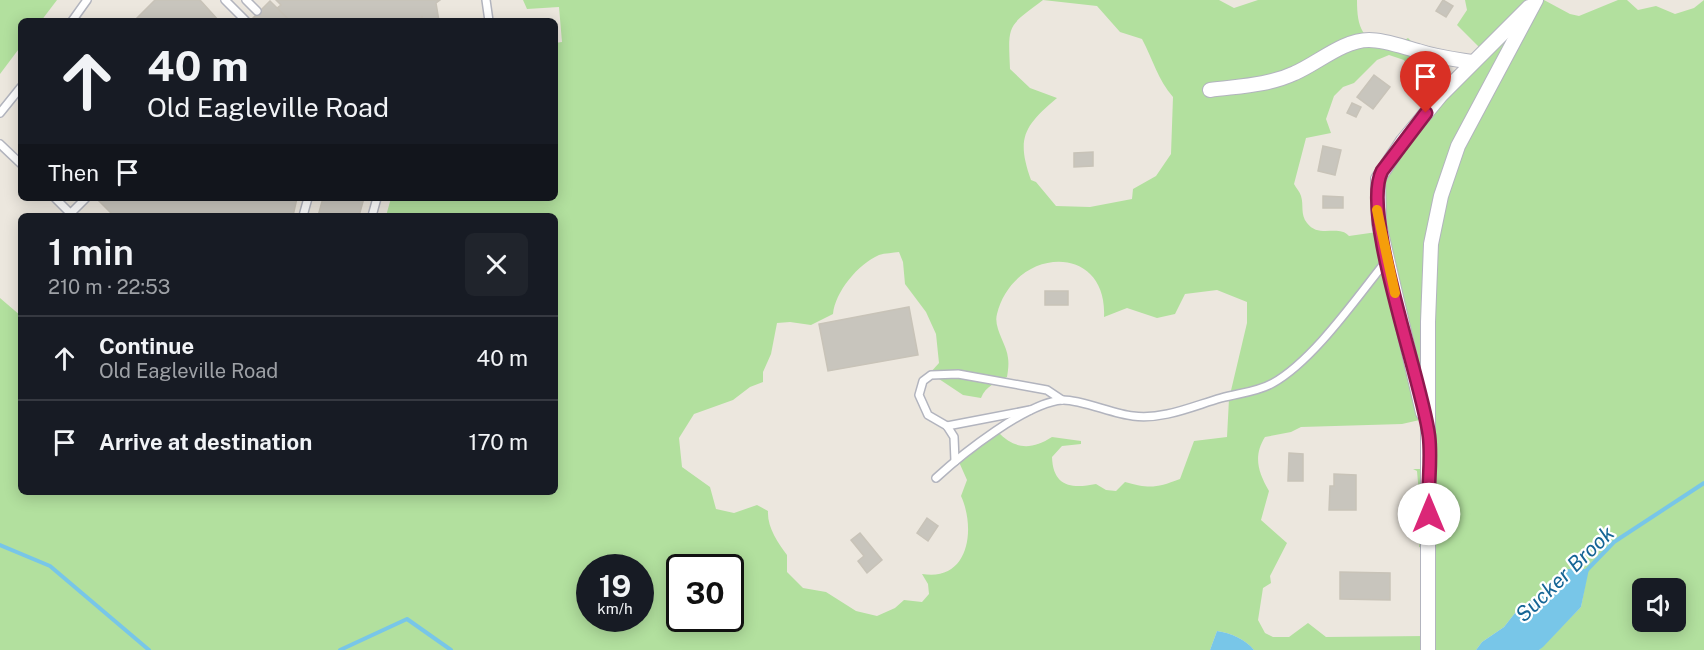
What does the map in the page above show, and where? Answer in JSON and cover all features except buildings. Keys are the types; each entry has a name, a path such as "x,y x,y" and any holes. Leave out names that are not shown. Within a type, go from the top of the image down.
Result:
{"street":[{"path":"1429,436 1377,215 1378,179 1414,126 1472,62 1536,0"},
{"path":"1428,650 1431,244 1441,196 1469,123 1536,0"},
{"path":"1210,90 1250,87 1275,81 1319,62 1349,43 1360,41 1379,41 1451,60 1472,62"}],"lane":[{"path":"74,18 87,0"},
{"path":"225,0 243,18"},
{"path":"246,0 257,11"},
{"path":"486,0 489,18"},
{"path":"0,113 18,91"},
{"path":"0,144 18,161"},
{"path":"58,201 70,213"},
{"path":"74,213 84,201"},
{"path":"955,461 954,436 947,426 928,415 919,395 923,381 931,375 958,374 1047,390 1062,400 1118,414 1156,416 1263,387 1292,370 1335,324 1387,260"},
{"path":"936,478 987,436 1037,409 1062,400"},
{"path":"947,426 1037,409"}],"green space":[{"path":"0,0 57,0 43,18 18,18 18,50 0,74"},
{"path":"523,0 1043,0 1219,0 1234,8 1258,0 1357,0 1358,19 1367,37 1391,48 1408,38 1449,80 1480,48 1457,25 1467,10 1465,0 1544,0 1570,14 1579,16 1618,0 1627,0 1638,10 1656,6 1675,14 1694,8 1704,0 1704,650 1539,650 1581,607 1588,569 1567,569 1547,593 1534,598 1515,613 1504,627 1482,642 1476,650 1254,650 1237,637 1217,631 1210,650 0,650 0,298 18,313 18,495 558,495 558,213 387,213 390,201 558,201 558,43 562,42 559,7 527,9","holes":["1043,0 1097,6 1120,32 1142,39 1160,77 1173,97 1171,154 1156,176 1133,189 1132,199 1090,207 1056,206 1036,182 1031,180 1026,166 1024,143 1030,125 1057,98 1030,88 1010,69 1010,35 1016,22","1389,55 1404,60 1411,72 1437,95 1378,175 1377,232 1349,236 1339,231 1312,228 1305,220 1301,196 1294,184 1306,138 1331,133 1326,119 1334,96 1343,87 1354,83 1377,60","899,252 903,262 905,284 926,312 936,334 939,363 930,373 963,395 981,398 989,387 1007,377 1007,353 998,331 997,314 1007,292 1021,275 1039,265 1058,262 1076,265 1091,275 1101,293 1104,317 1127,308 1157,318 1175,314 1185,294 1217,290 1247,302 1247,323 1229,399 1227,437 1194,441 1180,479 1153,486 1125,482 1116,491 1106,490 1096,484 1072,486 1065,484 1056,475 1052,457 1062,446 1081,444 1081,441 1052,437 1038,444 1024,446 1011,442 998,432 959,462 967,480 961,496 968,523 965,550 959,562 950,570 938,574 922,574 928,584 929,594 922,602 904,600 895,608 877,616 856,611 826,592 803,588 787,572 787,555 771,529 768,511 757,505 734,513 716,509 710,487 682,467 679,438 694,414 733,400 750,387 763,382 763,372 771,354 777,323 811,325 833,314 838,297 849,280 863,265 879,255","1424,419 1425,469 1413,469 1417,471 1422,528 1419,547 1426,548 1425,636 1326,637 1308,623 1289,637 1273,637 1265,633 1258,620 1263,588 1271,583 1270,576 1287,543 1261,520 1269,491 1258,464 1259,451 1265,437 1291,432 1301,427 1402,424"]}],"water":[{"path":"1567,569 1589,569 1581,607 1543,647 1539,650 1476,650 1482,642 1504,627 1515,613 1534,598 1547,593"},
{"path":"1217,631 1237,637 1254,650 1210,650"}],"waterway":[{"name":"Sucker Brook","path":"1585,572 1614,542 1704,483"},
{"name":"Sucker Brook","path":"0,545 50,566 149,650"},
{"name":"Sucker Brook","path":"340,650 407,619 451,650"}],"slow traffic":[{"path":"1377,210 1378,224 1395,293"}],"route":[{"path":"1426,113 1382,171 1378,179 1376,196 1378,224 1429,436 1429,514"}]}
